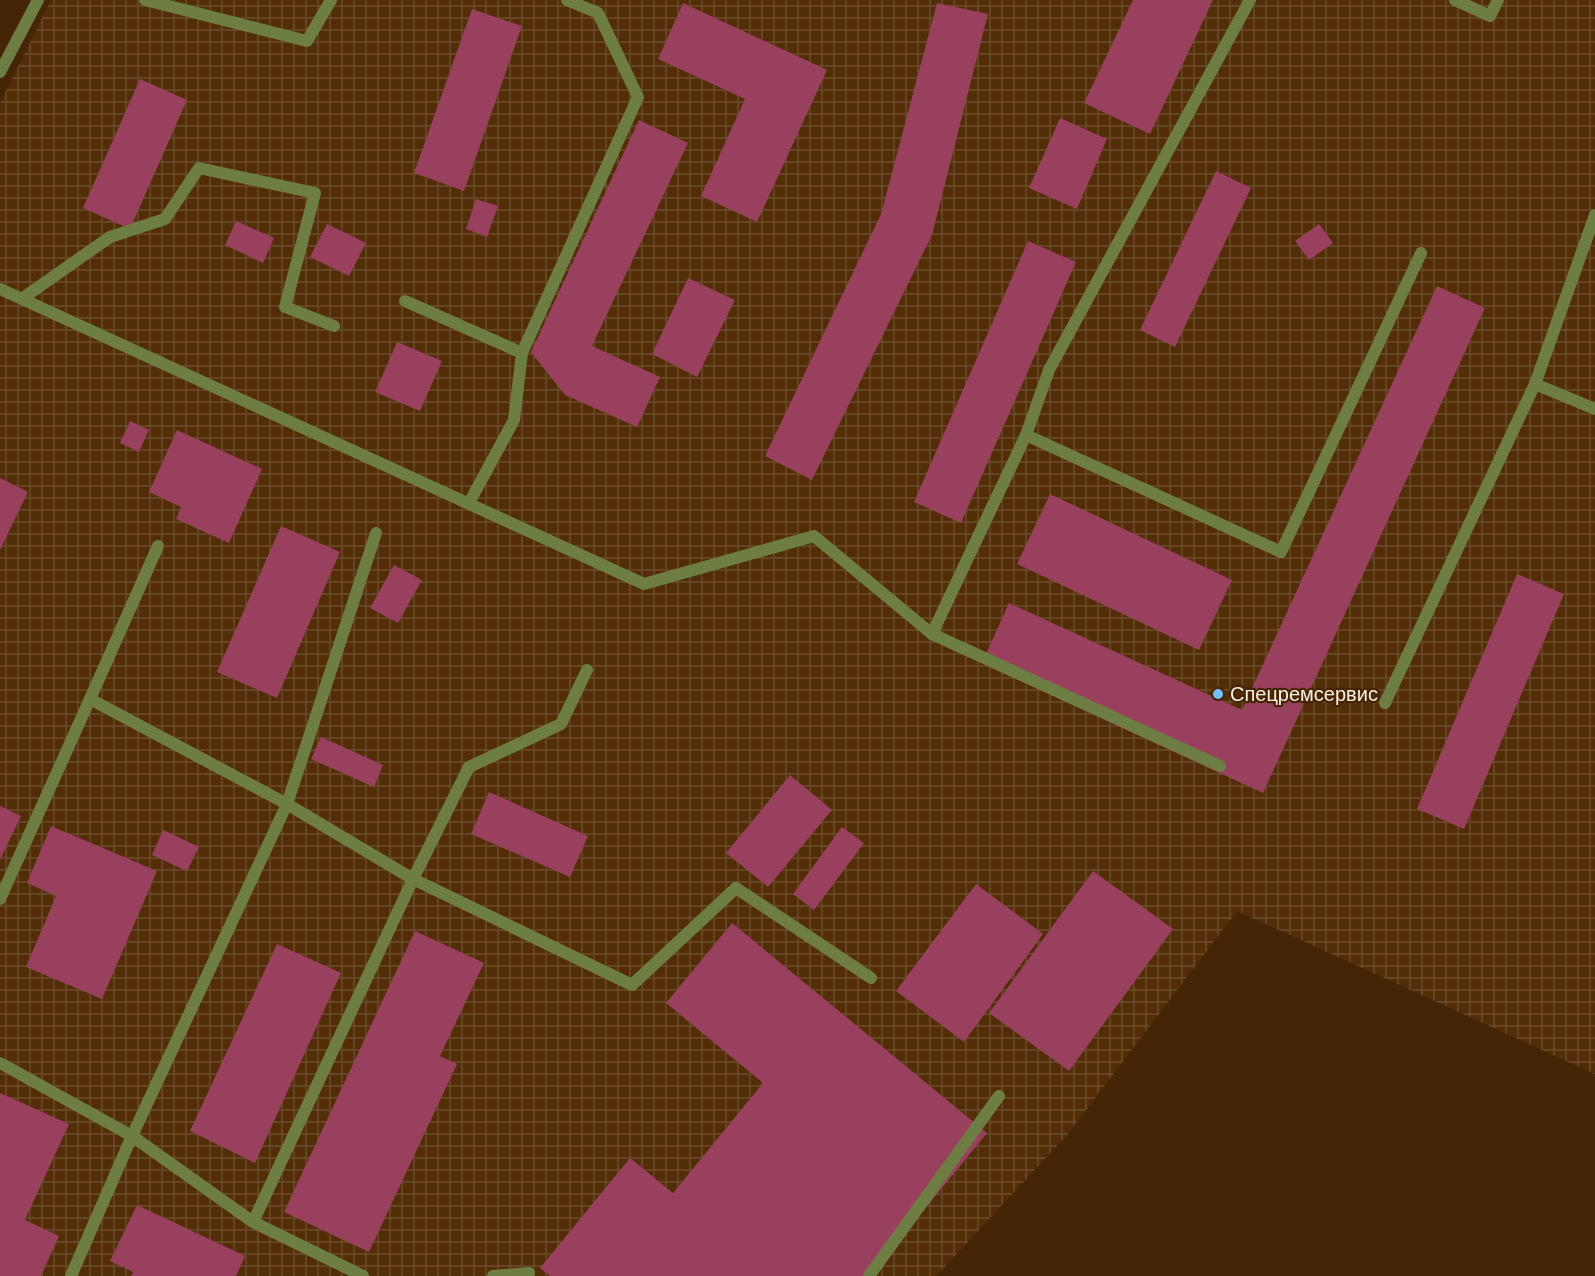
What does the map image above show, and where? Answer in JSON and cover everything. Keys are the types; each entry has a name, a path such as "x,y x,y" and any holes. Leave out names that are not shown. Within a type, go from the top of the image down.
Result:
{"lane":[{"path":"0,72 38,0"},
{"path":"145,0 307,41 331,0"},
{"path":"469,503 514,420 522,352 638,97 598,13 567,0"},
{"path":"932,634 1026,435 1048,370 1250,0"},
{"path":"1455,0 1490,16 1498,0"},
{"path":"23,298 110,237 165,219 199,168 315,193 285,307 334,326"},
{"path":"1385,703 1535,384 1595,215"},
{"path":"1026,435 1281,552 1421,253"},
{"path":"0,289 644,584 814,536 932,634 1220,766"},
{"path":"405,301 522,352"},
{"path":"1535,384 1595,409"},
{"path":"71,1276 132,1136 287,804 376,533"},
{"path":"0,899 158,546"},
{"path":"253,1222 413,879 469,767 561,724 587,670"},
{"path":"90,699 287,804 413,879 633,986 736,888 871,978"},
{"path":"0,1063 132,1136 253,1222 363,1276"},
{"path":"869,1276 999,1096"},
{"path":"493,1276 529,1273"}],"shaded area":[{"path":"51,0 1595,0 1595,1074 1237,911 1067,1135 936,1276 0,1276 0,103"}],"building":[{"path":"1133,0 1213,0 1150,134 1084,103"},
{"path":"683,3 827,70 757,222 701,196 745,99 658,59"},
{"path":"937,3 988,14 932,235 812,480 765,456 881,214"},
{"path":"472,9 522,26 464,191 414,173"},
{"path":"140,79 187,100 130,229 83,208"},
{"path":"1060,118 1107,139 1077,209 1029,188"},
{"path":"639,120 688,143 592,346 660,377 637,427 565,395 531,352"},
{"path":"1216,171 1251,188 1175,347 1140,330"},
{"path":"476,199 498,206 487,237 466,229"},
{"path":"236,221 274,238 263,263 225,245"},
{"path":"327,224 366,243 349,276 310,257"},
{"path":"1319,224 1333,243 1309,260 1295,241"},
{"path":"1028,241 1076,262 961,523 914,502"},
{"path":"688,278 735,300 697,377 652,354"},
{"path":"1437,286 1485,308 1263,793 982,663 1009,603 1242,710"},
{"path":"397,342 442,361 420,411 375,392"},
{"path":"130,421 149,430 139,452 120,443"},
{"path":"177,430 262,469 229,543 176,519 181,507 149,492"},
{"path":"0,478 28,492 0,550"},
{"path":"1050,494 1232,580 1199,650 1017,564"},
{"path":"281,526 340,552 277,698 217,672"},
{"path":"394,565 422,580 398,623 370,608"},
{"path":"1517,574 1564,594 1464,829 1417,809"},
{"path":"321,737 383,765 374,787 311,759"},
{"path":"790,775 832,810 768,887 726,853"},
{"path":"489,792 588,836 570,877 471,834"},
{"path":"0,806 21,816 0,860"},
{"path":"51,826 157,871 102,999 26,967 56,896 27,883"},
{"path":"842,827 864,843 814,910 793,894"},
{"path":"163,830 199,847 187,871 152,855"},
{"path":"1093,871 1173,929 1069,1071 989,1013"},
{"path":"976,884 1043,934 964,1042 896,991"},
{"path":"732,923 987,1133 870,1276 550,1276 540,1268 630,1158 673,1193 763,1083 666,1003"},
{"path":"415,931 484,963 440,1056 457,1064 369,1252 284,1212"},
{"path":"277,944 341,973 255,1163 190,1131"},
{"path":"0,1093 69,1124 25,1220 59,1236 41,1276 0,1276"},
{"path":"137,1205 245,1256 236,1276 131,1276 133,1272 110,1261"}],"place":[{"name":"Спецремсервис","path":"1218,694"}]}
